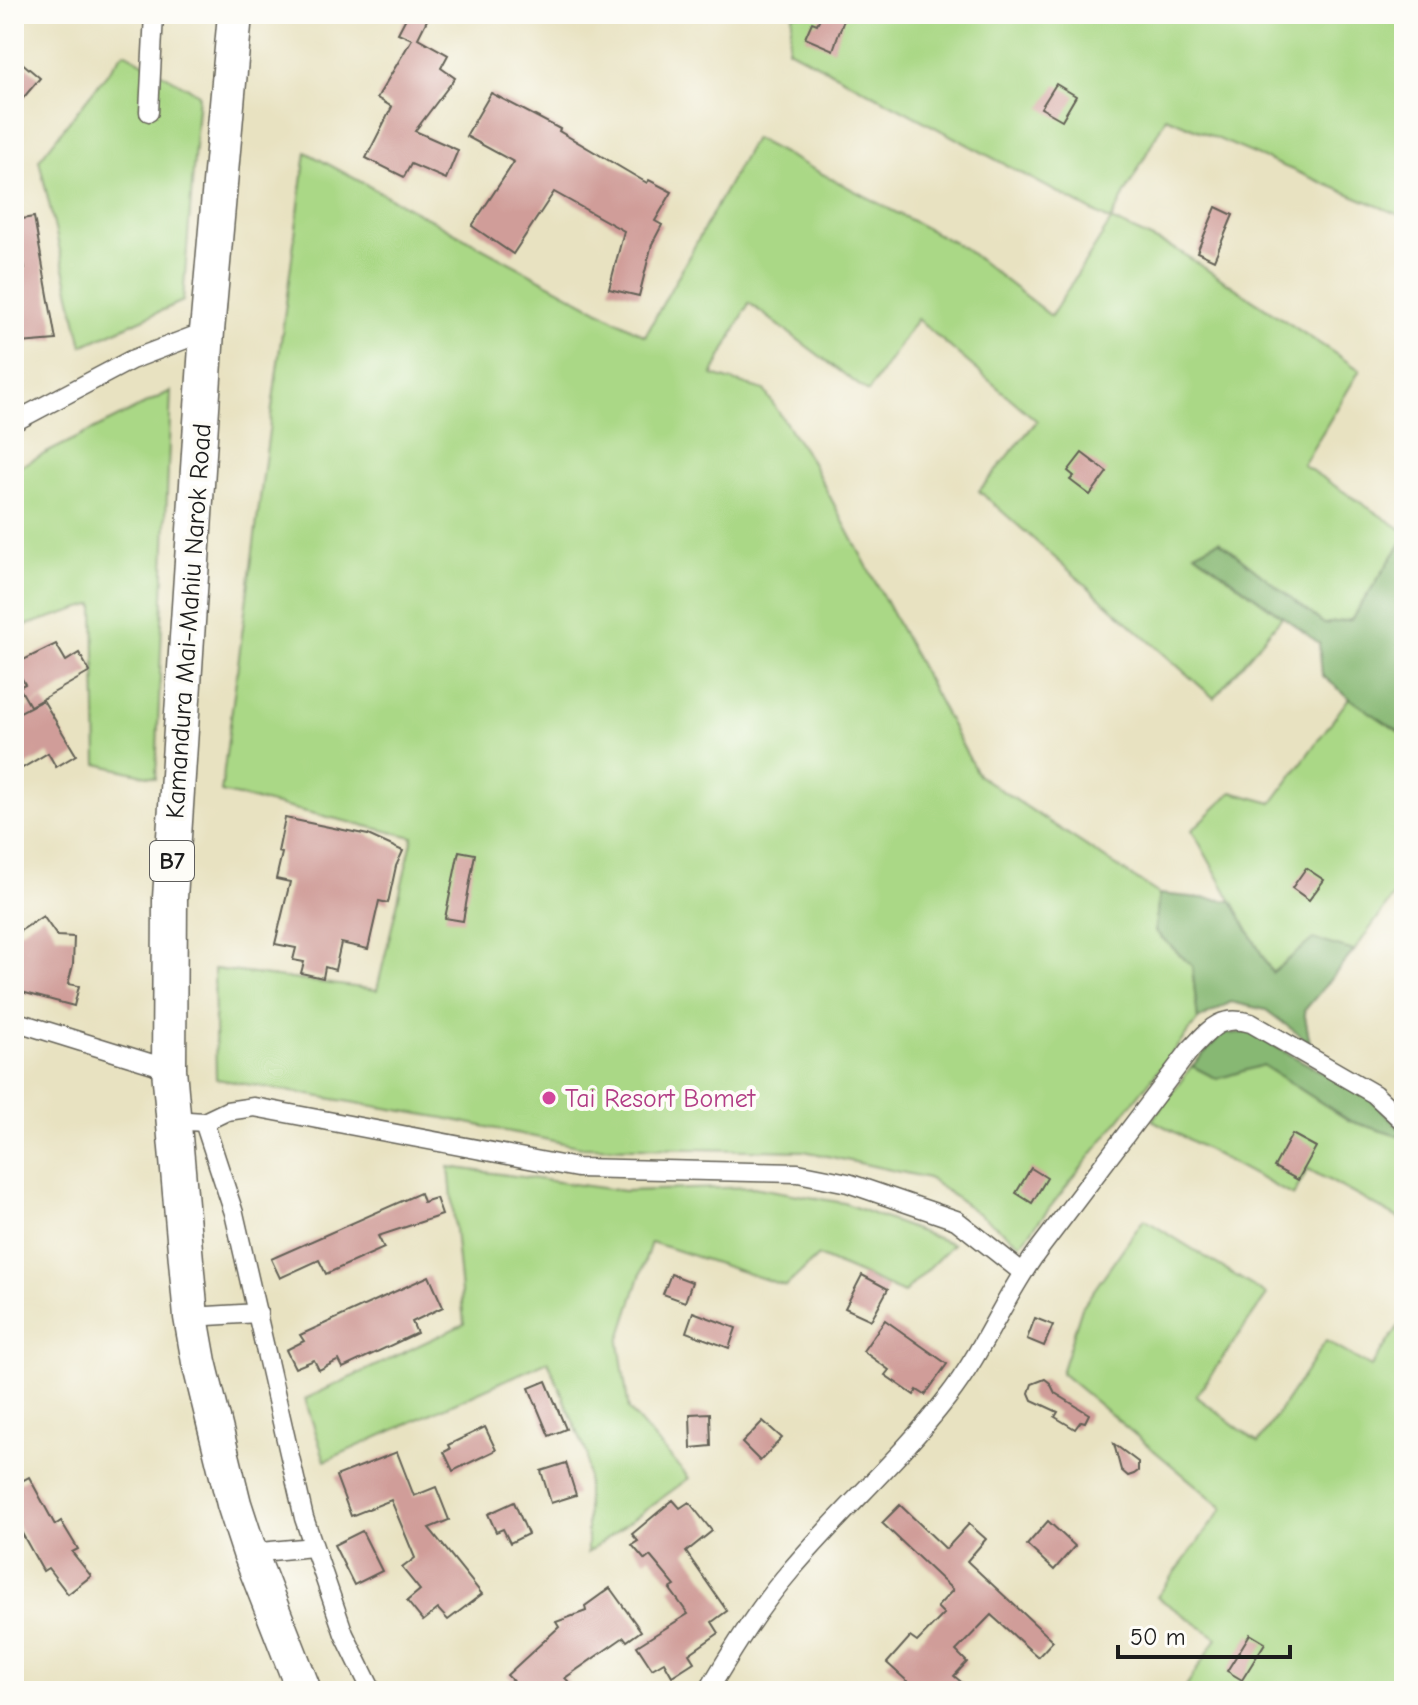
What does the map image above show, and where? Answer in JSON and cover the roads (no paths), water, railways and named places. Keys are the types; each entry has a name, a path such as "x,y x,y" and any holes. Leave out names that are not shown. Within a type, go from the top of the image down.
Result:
{"highway":[{"name":"Kamandura Mai-Mahiu Narok Road","path":"235,14 207,331 170,898 169,1069 188,1121 191,1317 234,1504 304,1691"}],"street":[{"path":"149,112 154,14"},
{"path":"14,422 131,360 207,331"},
{"path":"708,1691 742,1634 790,1570 947,1398 981,1351 1022,1272 1190,1050 1219,1022 1239,1020 1251,1023 1374,1094 1404,1122"},
{"path":"14,1021 169,1069"},
{"path":"372,1691 344,1634 313,1547 280,1419 234,1213 188,1121 254,1107 577,1168 798,1173 848,1183 956,1220 1022,1272"},
{"path":"191,1317 258,1313"},
{"path":"250,1553 313,1547"}],"place":[{"name":"Tai Resort Bomet","path":"549,1098"}]}
